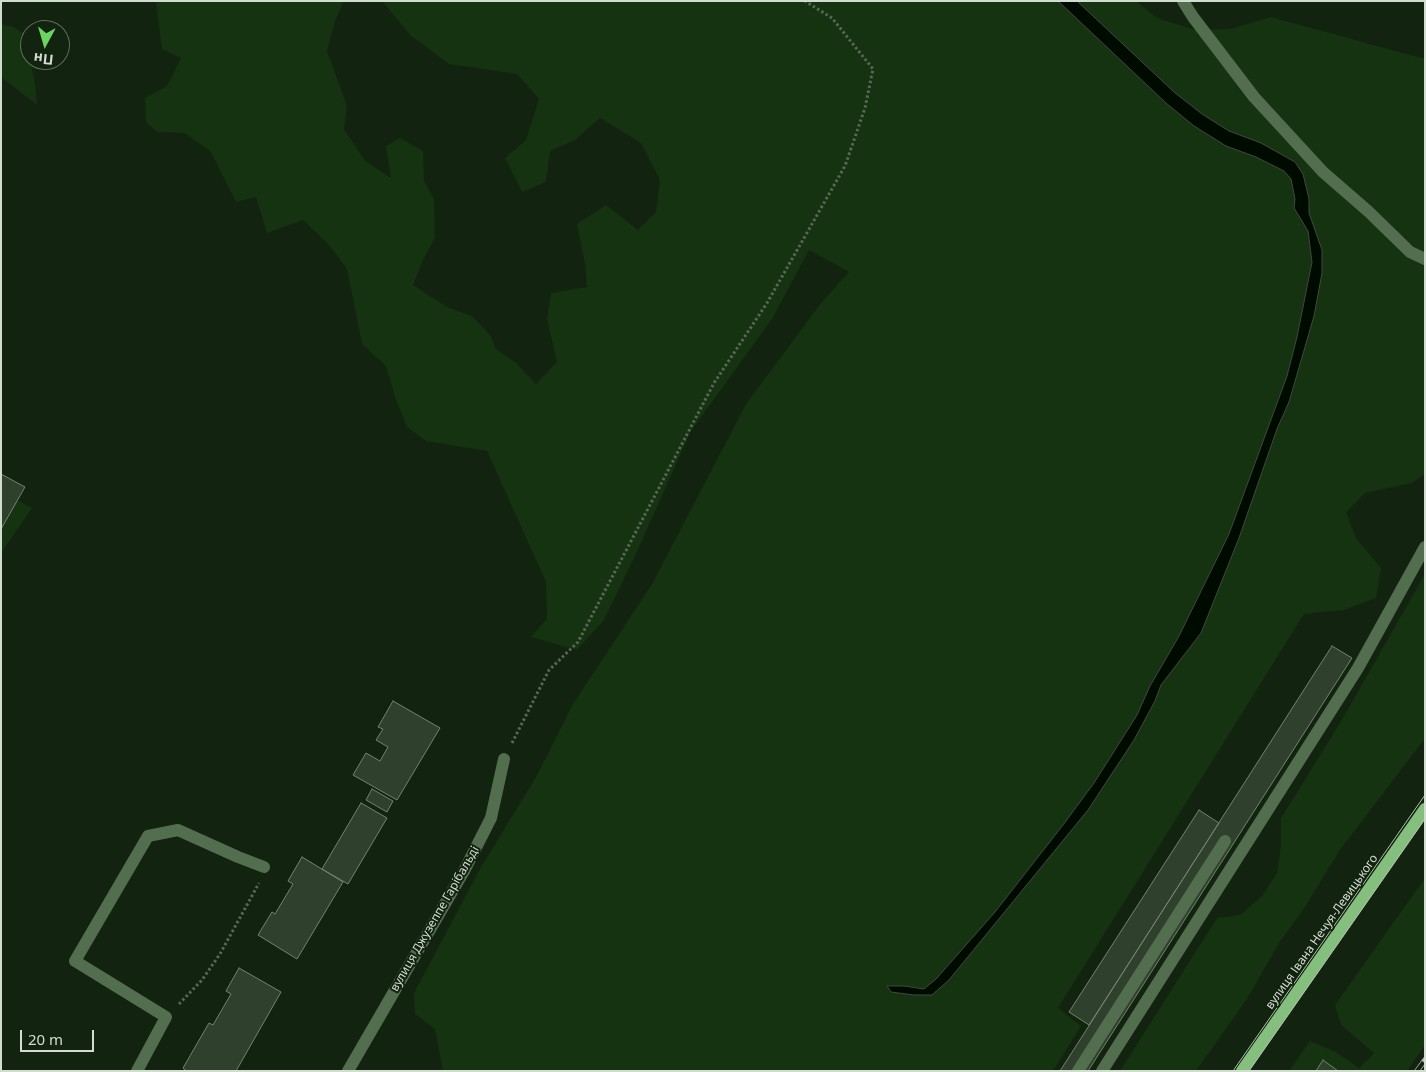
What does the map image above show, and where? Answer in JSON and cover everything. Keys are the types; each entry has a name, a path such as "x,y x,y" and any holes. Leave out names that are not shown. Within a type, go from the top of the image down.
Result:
{"main road":[{"name":"вулиця Івана Нечуя-Левицького","path":"1242,1071 1425,809"}],"lane":[{"path":"1183,1 1254,97 1323,172 1369,212 1410,252 1425,259"},
{"path":"1102,1071 1358,668 1425,547"},
{"name":"вулиця Джузеппе Гарібальді","path":"348,1071 464,871 491,818 504,759"},
{"path":"136,1071 166,1017 75,961 148,836 178,830 264,867"},
{"path":"1078,1071 1225,841"}],"path":[{"path":"504,759 549,670 578,642 714,383 768,303 845,166 866,108 873,69 832,18 805,1"},
{"path":"166,1017 202,980 220,954 259,884 264,867"}],"green space":[{"path":"158,1 344,1 335,21 327,51 347,106 344,129 365,161 391,178 386,146 400,138 423,151 424,181 434,199 435,238 423,260 413,285 447,307 472,316 491,336 495,348 516,363 536,384 557,362 547,319 551,293 587,287 585,264 577,224 606,205 638,230 656,212 660,180 641,143 600,118 575,140 550,151 546,182 522,192 505,158 526,140 539,99 517,74 449,64 410,35 382,1 1136,1 1157,18 1196,30 1230,29 1271,17 1425,59 1425,474 1412,483 1365,493 1346,512 1356,538 1381,568 1376,598 1344,610 1304,614 1058,1008 1081,1026 1053,1071 443,1071 435,1029 415,1014 414,993 481,867 536,777 573,704 652,584 746,404 821,303 849,272 809,250 772,319 691,431 604,620 577,650 531,637 547,619 546,582 487,451 426,441 407,427 395,397 386,366 362,344 347,269 329,245 303,220 267,233 256,197 236,202 211,152 185,133 157,132 146,122 145,98 167,86 181,58 162,49 156,3"},
{"path":"1,24 14,27 20,31 20,70 32,70 37,105 1,77"},
{"path":"1,491 32,508 1,553"},
{"path":"1425,574 1425,738 1340,850 1303,910 1279,943 1247,999 1196,1071 1120,1071 1217,918 1240,915 1262,896 1277,873 1281,845 1281,818 1340,723"},
{"path":"1425,878 1425,1045 1407,1071 1289,1071 1310,1041 1336,1052 1359,1068 1374,1053 1341,1025 1335,1005"}],"shaded area":[{"path":"1058,1 1077,1 1174,92 1202,114 1229,131 1261,143 1295,162 1303,174 1309,199 1309,213 1322,250 1322,273 1314,316 1289,402 1277,429 1239,538 1201,633 1161,685 1155,701 1134,740 1088,810 949,980 932,995 891,992 887,986 924,989 936,979 995,912 1063,825 1094,783 1137,715 1150,686 1179,636 1229,534 1287,376 1312,262 1308,231 1294,208 1295,199 1291,179 1284,171 1256,157 1226,146 1194,126 1166,103"}],"building":[{"path":"1,474 25,487 1,529"},
{"path":"1332,646 1352,658 1088,1071 1060,1071"},
{"path":"393,701 440,728 397,800 353,775 366,753 380,761 388,747 376,740 383,729 378,727"},
{"path":"372,789 393,801 387,812 366,800"},
{"path":"361,803 387,818 348,884 322,869"},
{"path":"1199,810 1219,823 1089,1025 1069,1012"},
{"path":"302,857 343,882 297,959 258,935 272,912 275,914 293,884 288,881"},
{"path":"239,968 281,992 236,1071 186,1071 183,1068 209,1023 213,1025 231,994 226,991"},
{"path":"1323,1060 1338,1071 1316,1071"}],"tram line":[{"path":"1233,1071 1425,795"},
{"path":"1249,1071 1425,819"}],"railway":[{"path":"1417,1071 1425,1060"}]}
